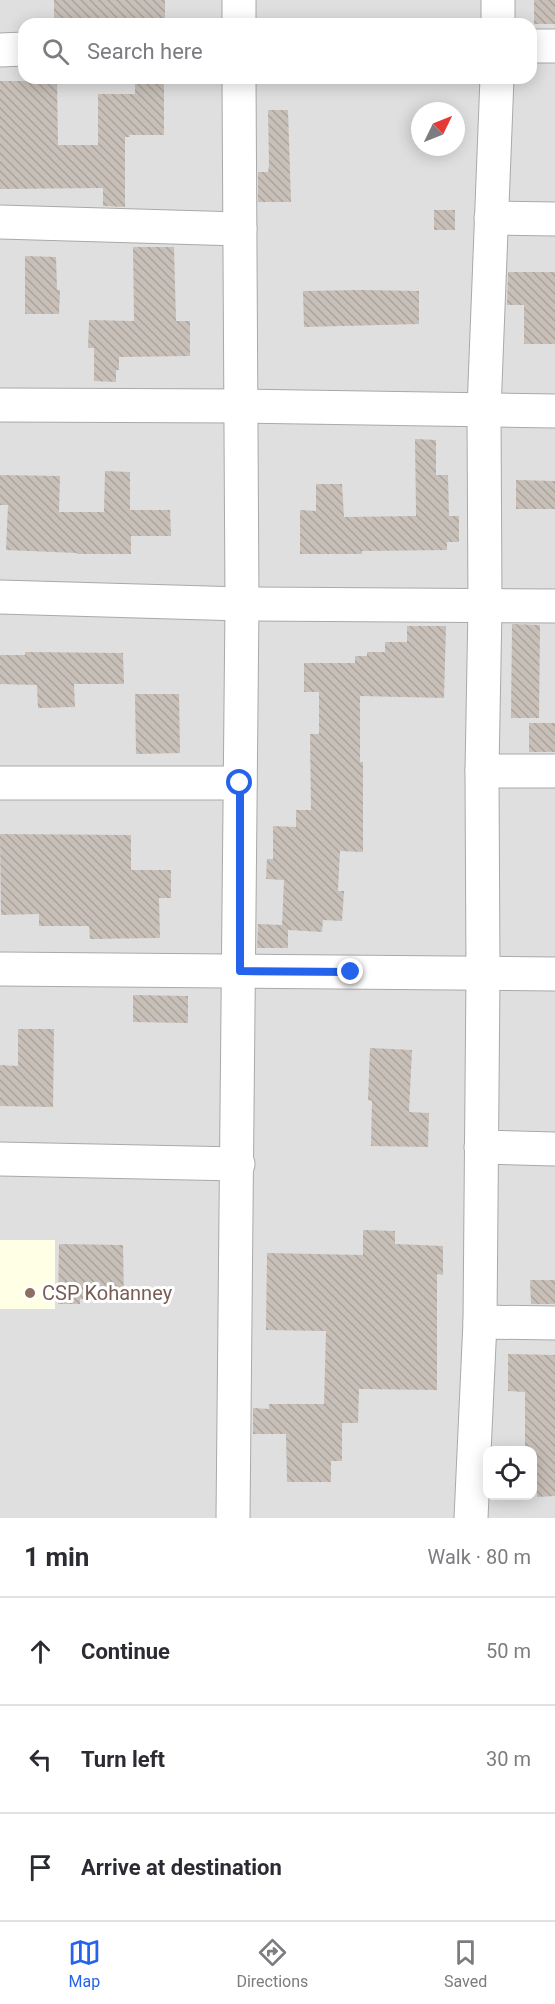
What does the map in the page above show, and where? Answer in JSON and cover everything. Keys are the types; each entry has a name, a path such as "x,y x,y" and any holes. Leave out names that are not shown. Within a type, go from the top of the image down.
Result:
{"street":[{"path":"239,0 239,18"},
{"path":"498,0 498,18"},
{"path":"537,46 555,46"},
{"path":"0,50 18,49"},
{"path":"234,1518 242,604 239,84"},
{"path":"471,1518 480,1322 482,771 485,607 484,410 497,84"},
{"path":"491,218 555,219"},
{"path":"0,222 240,229"},
{"path":"0,405 555,411"},
{"path":"0,597 242,604 555,606"},
{"path":"482,771 555,771"},
{"path":"0,783 240,783"},
{"path":"0,969 555,974"},
{"path":"482,1147 555,1149"},
{"path":"0,1159 237,1164"},
{"path":"480,1322 555,1323"}],"shaded area":[{"path":"0,0 555,0 555,1518 0,1518"},
{"path":"0,1240 55,1240 55,1309 0,1309"}],"building":[{"path":"54,0 165,0 165,18 54,18"},
{"path":"534,0 555,0 555,24 537,24 537,18 534,18"},
{"path":"0,81 18,81 18,84 57,84 58,145 98,145 98,94 135,94 135,84 164,84 164,135 125,137 125,207 103,206 103,188 0,189"},
{"path":"268,110 288,110 291,202 258,202 258,172 268,172 269,165"},
{"path":"434,210 455,210 455,230 434,230"},
{"path":"133,247 174,247 176,321 190,321 190,356 119,357 116,382 94,381 94,348 88,348 89,320 134,321"},
{"path":"25,256 56,257 57,290 60,290 59,314 25,314"},
{"path":"508,272 555,272 555,344 524,344 524,305 507,305"},
{"path":"303,291 419,291 419,324 304,327"},
{"path":"415,439 436,440 436,475 448,475 449,516 459,516 459,542 447,542 447,550 300,554 300,510 316,511 316,484 342,484 344,517 416,516"},
{"path":"105,471 130,472 130,510 170,510 171,536 131,536 131,554 6,550 8,505 0,505 0,475 60,476 59,512 104,512"},
{"path":"516,480 555,481 555,509 516,509"},
{"path":"512,624 540,625 539,718 511,718"},
{"path":"407,626 446,626 444,698 360,696 363,852 340,851 338,891 344,891 342,921 323,920 322,932 288,930 288,948 257,948 258,924 282,925 284,880 266,879 267,859 273,859 273,826 296,827 296,810 311,810 310,734 319,734 319,692 304,692 304,663 355,663 355,656 367,656 367,652 385,652 385,642 407,642"},
{"path":"25,652 123,653 124,684 74,684 75,707 38,708 37,685 0,684 0,655 25,655"},
{"path":"135,694 179,694 180,753 136,754"},
{"path":"529,723 555,723 555,752 529,752"},
{"path":"0,834 131,835 131,870 171,870 171,898 159,898 160,938 90,939 89,926 39,926 39,914 1,915"},
{"path":"133,995 188,996 188,1023 133,1022"},
{"path":"18,1029 54,1029 53,1107 0,1106 0,1065 18,1066"},
{"path":"370,1048 412,1050 409,1112 429,1113 428,1147 371,1146 372,1101 368,1100"},
{"path":"363,1230 395,1231 395,1244 443,1246 443,1275 437,1274 437,1390 359,1389 358,1423 342,1423 342,1461 331,1461 331,1482 287,1482 286,1434 253,1434 253,1408 269,1409 269,1404 324,1404 326,1331 266,1330 267,1253 363,1255"},
{"path":"59,1244 123,1245 124,1299 80,1299 80,1304 58,1304"},
{"path":"530,1280 555,1280 555,1304 531,1304"},
{"path":"508,1354 555,1355 555,1496 537,1497 537,1446 525,1446 525,1392 508,1391"}],"place":[{"name":"CSP Kohanney","path":"30,1293"}],"route":[{"path":"240,783 240,971 351,972"}]}
